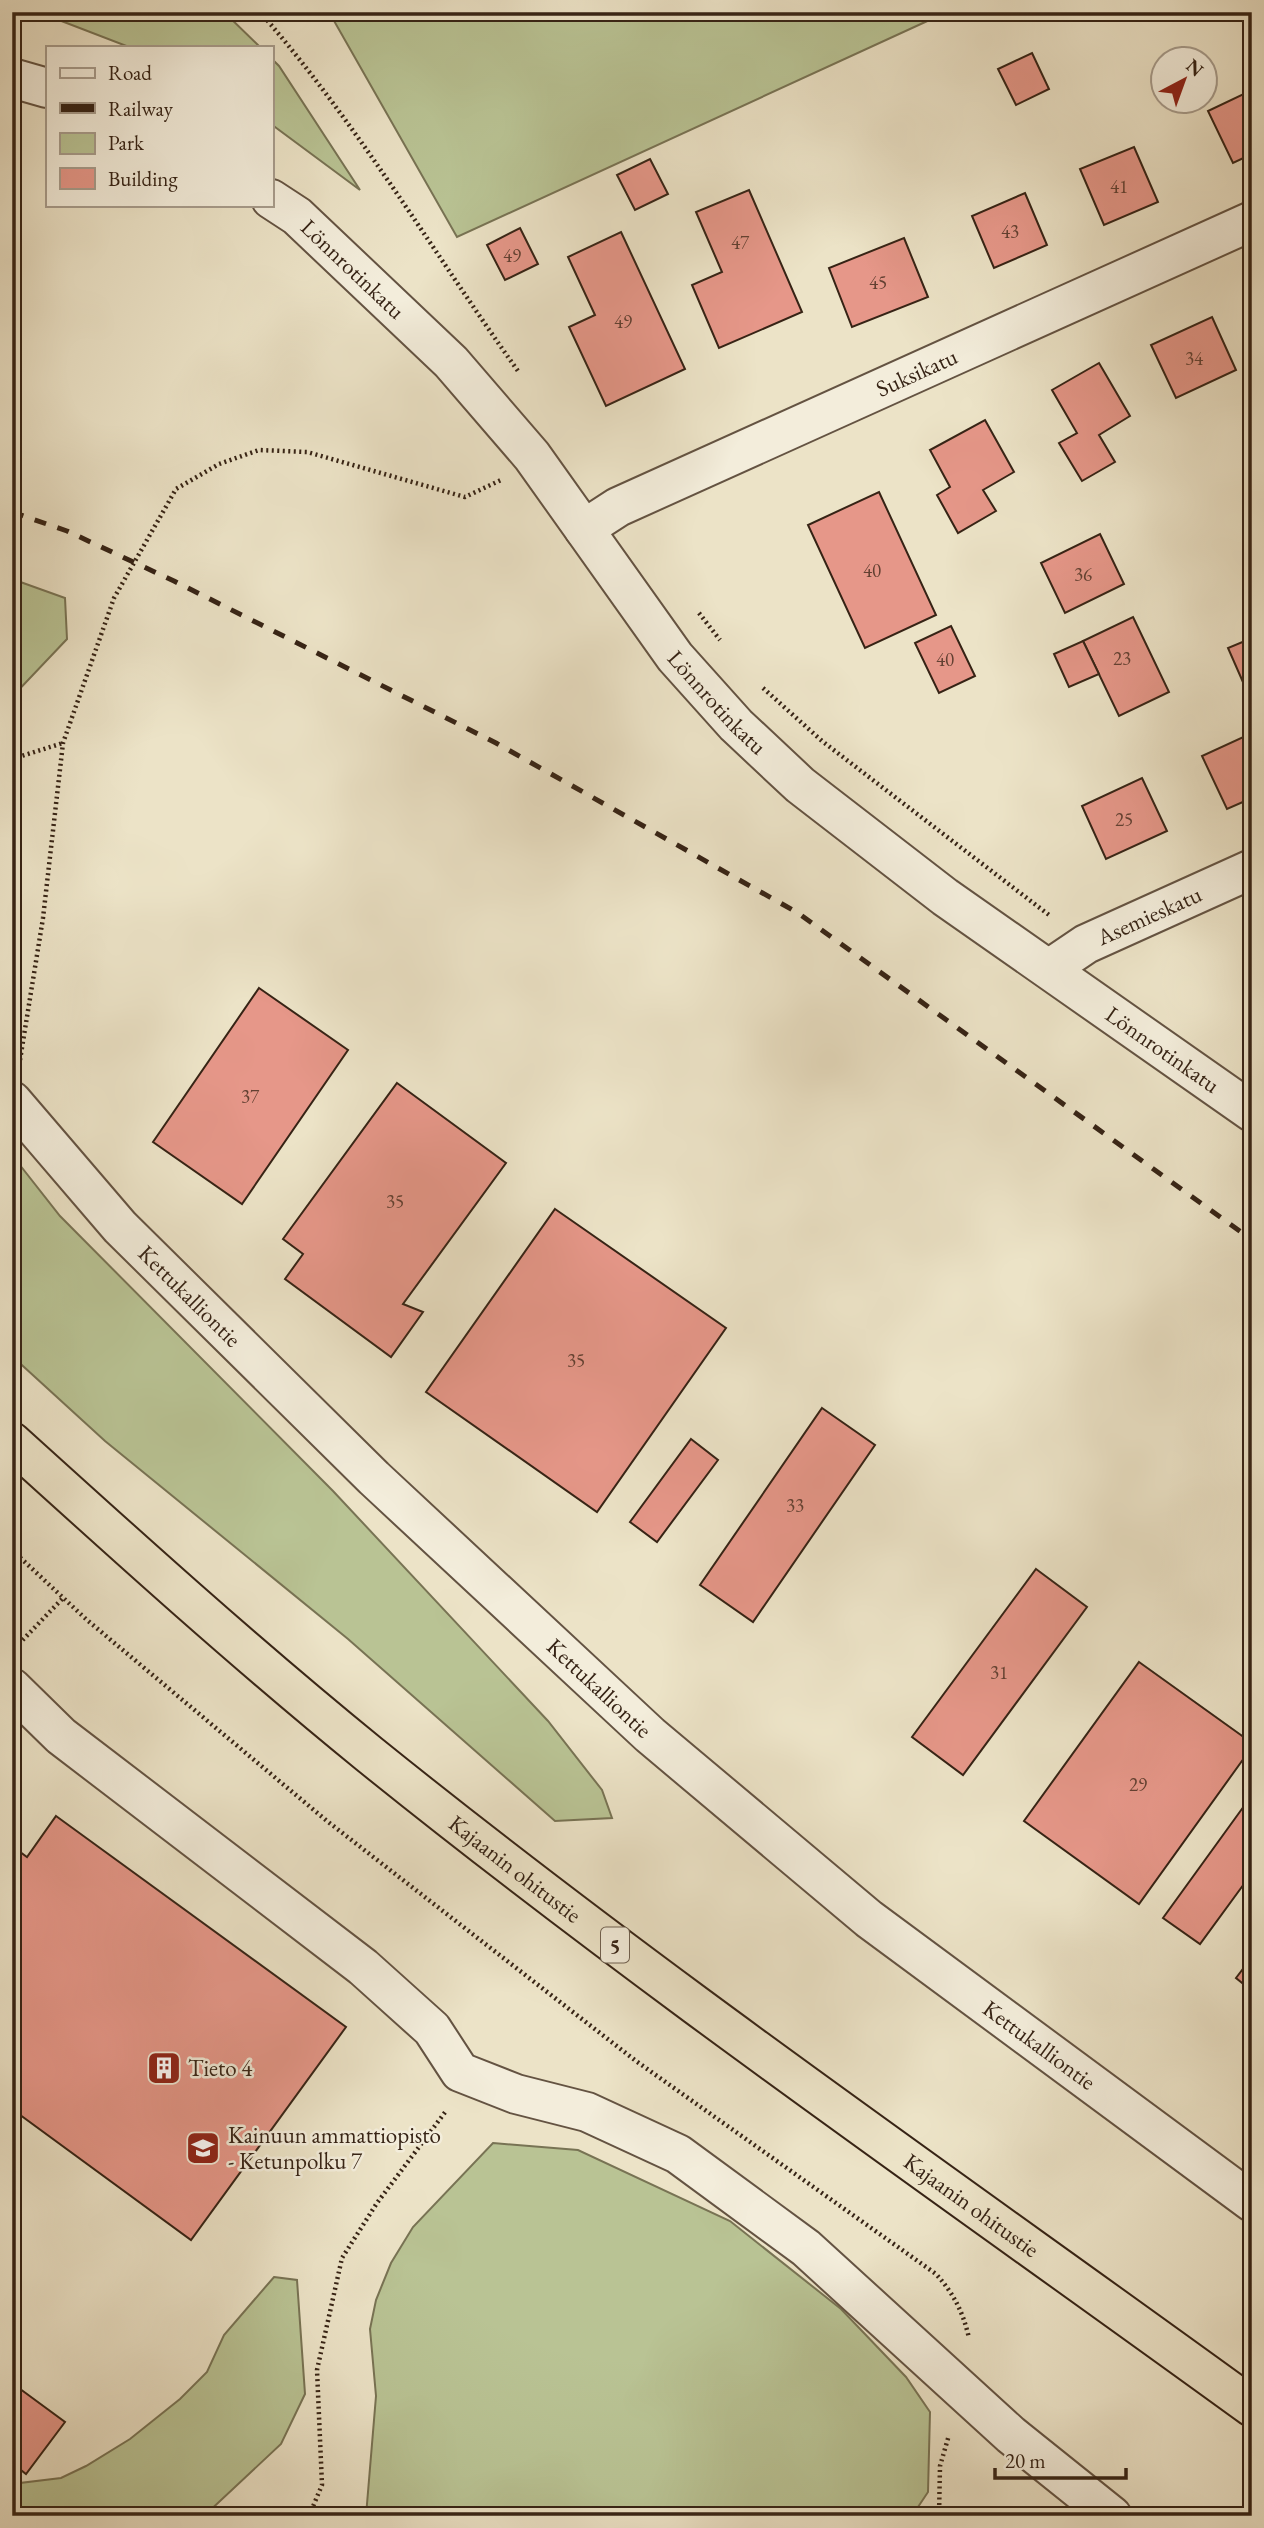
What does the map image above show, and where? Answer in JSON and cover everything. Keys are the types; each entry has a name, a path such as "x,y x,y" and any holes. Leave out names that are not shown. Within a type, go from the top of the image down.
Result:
{"highway":[{"name":"Kajaanin ohitustie","path":"12,1442 133,1552 367,1752 593,1929 1252,2407"}],"street":[{"path":"12,78 46,88"},
{"name":"Lönnrotinkatu","path":"273,200 297,216 451,362 532,456 675,657 736,725 800,785 945,897 1252,1112"},
{"name":"Suksikatu","path":"584,529 618,508 1252,221"},
{"name":"Asemieskatu","path":"1049,969 1086,944 1252,869"},
{"name":"Kettukalliontie","path":"13,1102 120,1227 374,1478 650,1735 869,1919 1252,2202"},
{"path":"12,1688 61,1736 363,1966 432,2029 460,2072 516,2095 587,2112 678,2154 806,2248 962,2392 1112,2516"}],"path":[{"path":"260,12 293,50 375,162 524,379"},
{"path":"13,1102 43,918 63,743 114,598 176,489 219,464 259,450 307,452 465,496 494,486"},
{"path":"696,610 722,641"},
{"path":"756,681 822,741 1086,944"},
{"path":"12,759 63,743"},
{"path":"12,1051 20,1061"},
{"path":"12,1550 63,1598 327,1821 614,2044 936,2273 953,2292 967,2328 971,2347 962,2392 940,2466 939,2516"},
{"path":"12,1651 63,1598"},
{"path":"309,2516 322,2484 317,2371 342,2258 377,2203 444,2117 460,2072"}],"green space":[{"path":"38,12 224,12 259,46 126,46"},
{"path":"329,12 947,12 457,237"},
{"path":"273,60 279,66 360,190 273,125"},
{"path":"12,579 65,598 67,639 12,697"},
{"path":"12,1155 60,1216 333,1491 548,1721 602,1790 612,1818 555,1821 348,1639 105,1441 12,1356"},
{"path":"493,2143 578,2150 730,2221 841,2309 906,2377 930,2412 928,2492 912,2516 366,2516 376,2396 370,2329 376,2300 391,2263 413,2227"},
{"path":"274,2277 297,2280 305,2394 281,2444 204,2516 12,2516 12,2484 61,2478 86,2466 130,2439 180,2399 207,2372 224,2335"}],"building":[{"path":"1032,53 1049,89 1016,105 998,69"},
{"path":"1252,90 1252,154 1233,163 1210,116 1218,116 1218,106"},
{"path":"1134,147 1158,202 1104,225 1080,169"},
{"path":"650,159 668,194 635,210 617,175"},
{"path":"749,190 802,312 719,348 692,285 722,272 696,212"},
{"path":"1025,193 1047,245 994,268 972,216"},
{"path":"520,228 538,264 505,280 487,245"},
{"path":"621,232 685,369 606,406 569,327 595,315 568,257"},
{"path":"904,238 928,297 852,327 829,268"},
{"path":"1212,317 1236,370 1176,398 1151,345"},
{"path":"1099,363 1130,416 1099,435 1115,462 1082,481 1059,443 1077,433 1052,390"},
{"path":"985,420 1014,472 983,490 996,511 958,533 937,495 950,487 930,450"},
{"path":"879,492 936,615 865,648 808,525"},
{"path":"1100,534 1124,584 1065,613 1041,563"},
{"path":"1133,617 1169,692 1119,716 1083,641"},
{"path":"951,626 975,676 939,693 915,643"},
{"path":"1252,638 1252,687 1246,689 1228,648"},
{"path":"1083,641 1099,674 1069,687 1054,654"},
{"path":"1252,733 1252,798 1227,809 1202,756"},
{"path":"1142,778 1167,831 1106,859 1082,806"},
{"path":"259,988 348,1050 242,1204 153,1142"},
{"path":"397,1083 506,1163 403,1304 423,1312 391,1357 285,1279 303,1254 283,1239"},
{"path":"555,1209 726,1328 597,1512 426,1392"},
{"path":"822,1408 875,1445 753,1622 700,1585"},
{"path":"691,1439 718,1460 657,1542 630,1522"},
{"path":"1036,1569 1087,1607 963,1775 912,1737"},
{"path":"1139,1662 1252,1743 1252,1747 1139,1904 1024,1821"},
{"path":"1252,1795 1252,1873 1200,1944 1163,1918"},
{"name":"Tieto 4","path":"56,1816 346,2027 191,2240 12,2109 12,1846 27,1857"},
{"path":"1252,1957 1252,1991 1236,1978"},
{"path":"12,2383 65,2422 26,2474 12,2463"}],"railway":[{"path":"12,512 67,531 174,581 496,743 798,913 1252,1240"}],"place":[{"name":"Tieto 4","path":"164,2068"},
{"name":"Kainuun ammattiopisto - Ketunpolku 7","path":"203,2148"}]}
